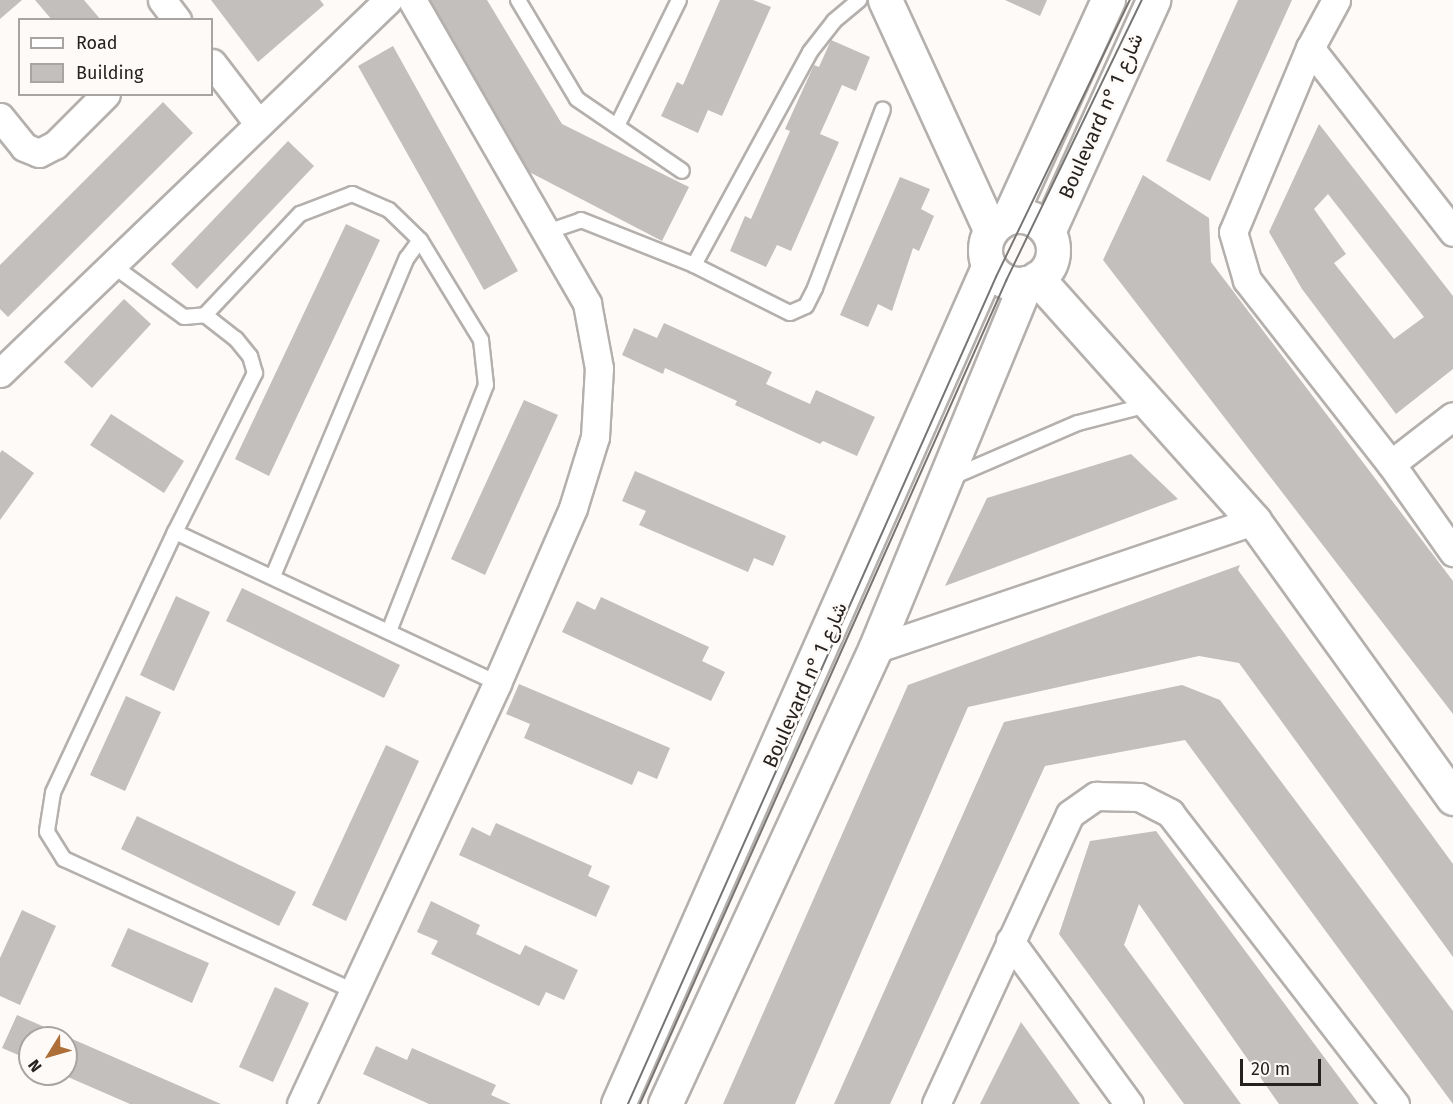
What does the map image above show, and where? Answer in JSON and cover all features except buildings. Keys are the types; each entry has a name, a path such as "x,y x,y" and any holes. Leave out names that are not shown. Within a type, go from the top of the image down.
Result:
{"main road":[{"path":"885,0 1000,224"},
{"name":"Boulevard n° شارع 1","path":"1000,224 1108,0"},
{"name":"Boulevard n° شارع 1","path":"1048,232 1153,0"},
{"path":"665,1104 875,649 945,480 1032,281 1050,263 1053,252 1048,232 1035,220 1000,224 986,242 989,265 1006,281 1032,281 1153,404 1254,521 1453,798"},
{"name":"Boulevard n° شارع 1","path":"618,1104 989,265"}],"street":[{"path":"162,0 176,18"},
{"path":"301,1104 497,682 573,508 595,437 599,368 587,303 412,0"},
{"path":"1336,0 1310,48 1233,232 1247,280 1391,464 1453,552"},
{"path":"0,373 380,3"},
{"path":"1310,48 1453,232"},
{"path":"213,64 258,123"},
{"path":"0,117 24,147 39,153 55,145 104,96"},
{"path":"1391,464 1453,416"},
{"path":"875,649 1254,521"},
{"path":"936,1104 1070,814 1096,796 1139,797 1170,813 1395,1104"},
{"path":"1010,941 1129,1104"}],"lane":[{"path":"518,0 577,99 682,171"},
{"path":"617,126 679,0"},
{"path":"694,265 810,52 834,21 859,0"},
{"path":"547,232 581,220 694,265 790,313 806,306 883,109"},
{"path":"111,265 184,317 205,315 300,214 352,194 389,210 420,240 481,340 486,385 389,632"},
{"path":"273,576 407,258 420,240"},
{"path":"205,315 236,339 250,356 255,373 175,532 52,793 47,832 64,859 354,991"},
{"path":"945,480 1078,423 1153,404"},
{"path":"175,532 497,682"}],"tram line":[{"path":"628,1104 996,277 1130,0"},
{"path":"640,1104 1006,281 1142,0"}]}
